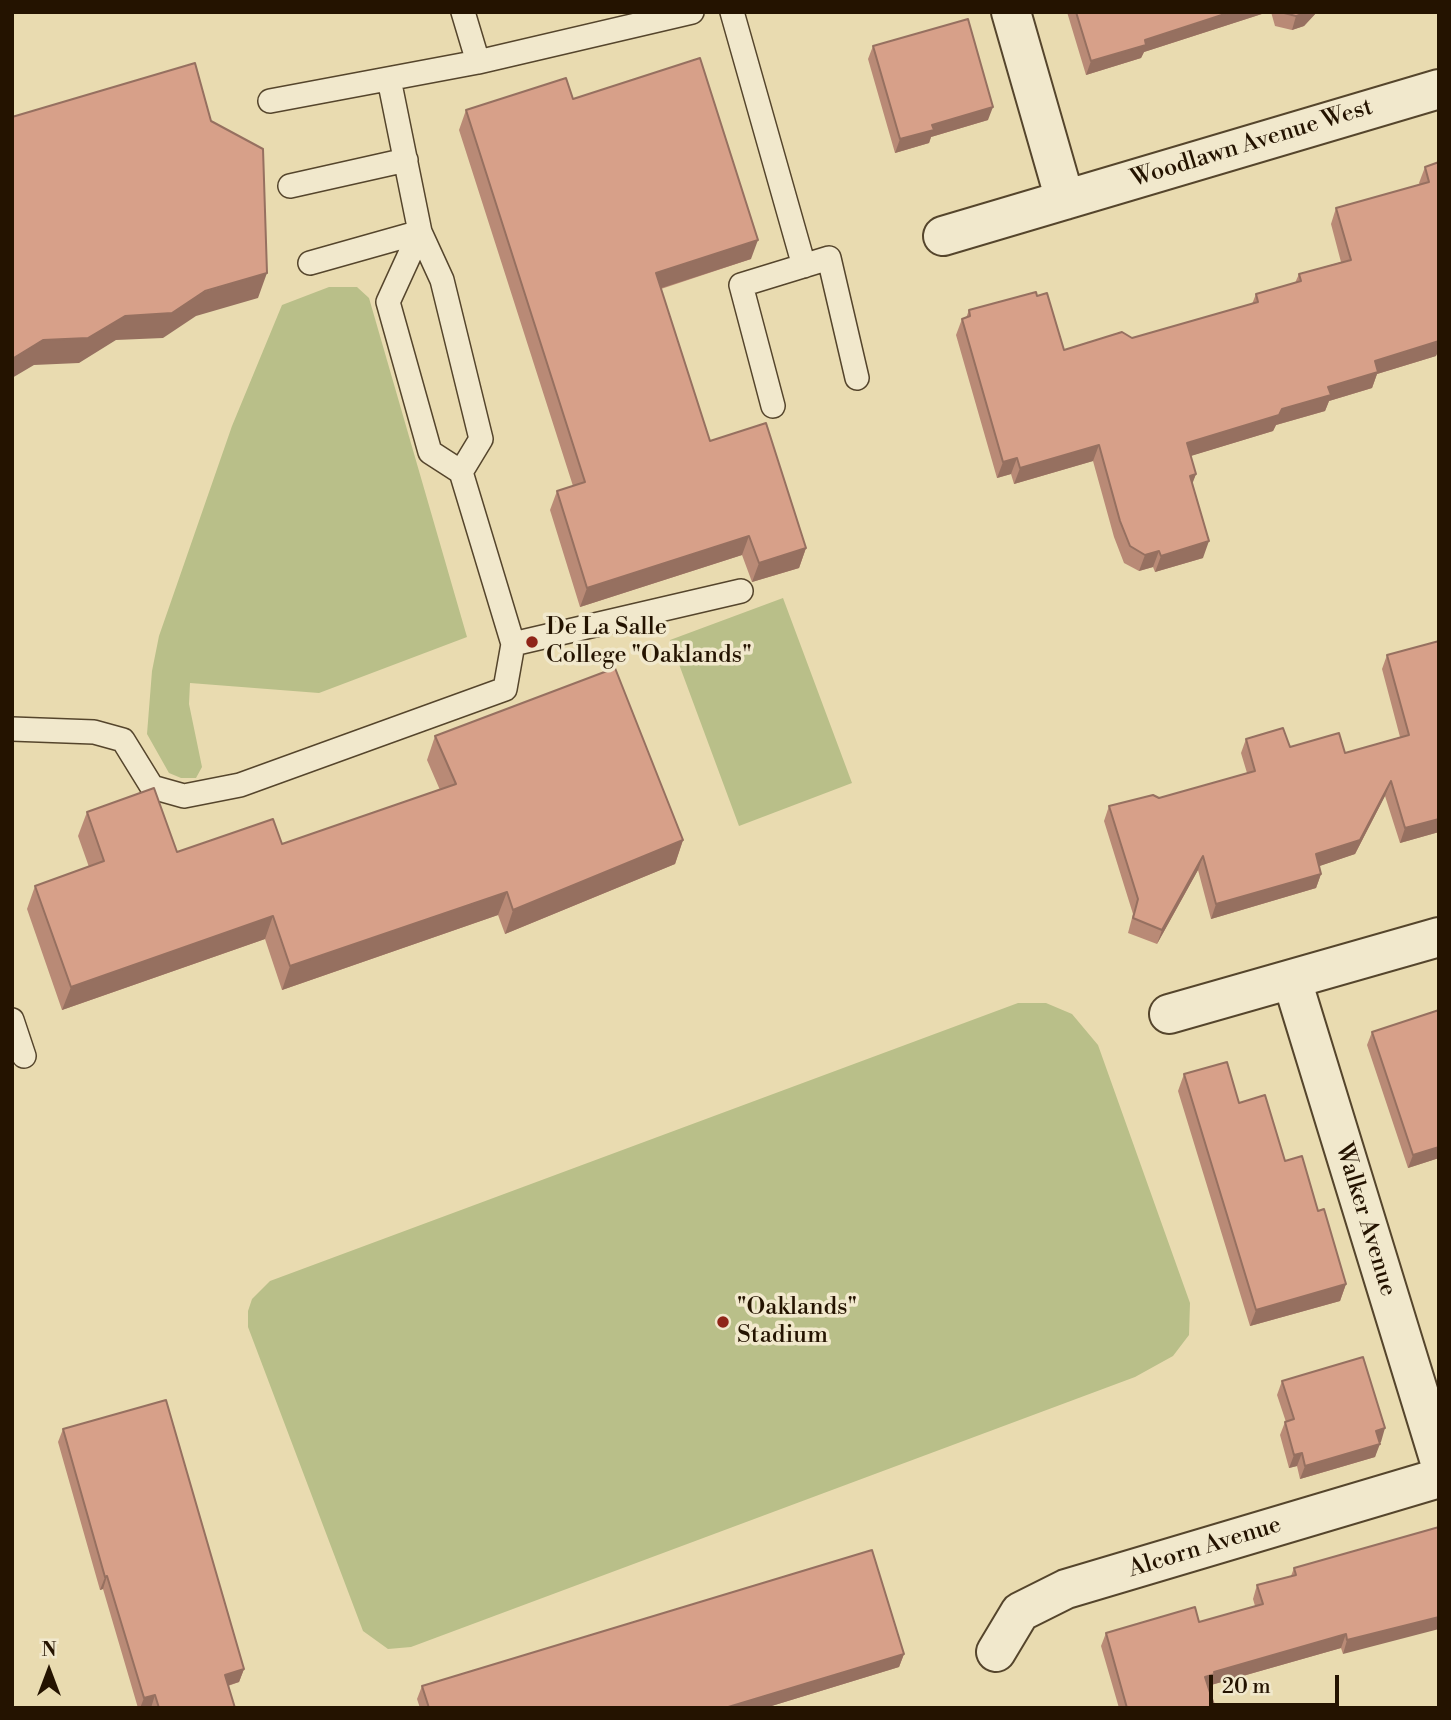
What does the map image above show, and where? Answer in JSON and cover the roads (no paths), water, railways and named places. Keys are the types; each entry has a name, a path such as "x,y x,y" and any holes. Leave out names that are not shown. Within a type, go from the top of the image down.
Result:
{"street":[{"path":"1011,12 1065,200"},
{"name":"Woodlawn Avenue West","path":"943,236 1439,89"},
{"path":"1170,1014 1439,937"},
{"name":"Walker Avenue","path":"1292,980 1439,1459"},
{"name":"Alcorn Avenue","path":"996,1652 1020,1612 1066,1589 1439,1478"}],"lane":[{"path":"463,12 478,62"},
{"path":"270,101 478,62 692,12"},
{"path":"732,12 804,266"},
{"path":"389,79 420,232 442,280 481,439 461,472"},
{"path":"290,186 406,160"},
{"path":"310,263 420,232"},
{"path":"12,729 94,732 123,740 152,787 184,796 240,785 505,689 513,643 461,472 430,452 388,302 420,232"},
{"path":"773,406 741,285 829,258 858,378"},
{"path":"513,643 741,591"},
{"path":"12,1020 24,1056"}],"place":[{"name":"De La Salle College \"Oaklands\"","path":"532,642"},
{"name":"\"Oaklands\" Stadium","path":"723,1322"}]}
